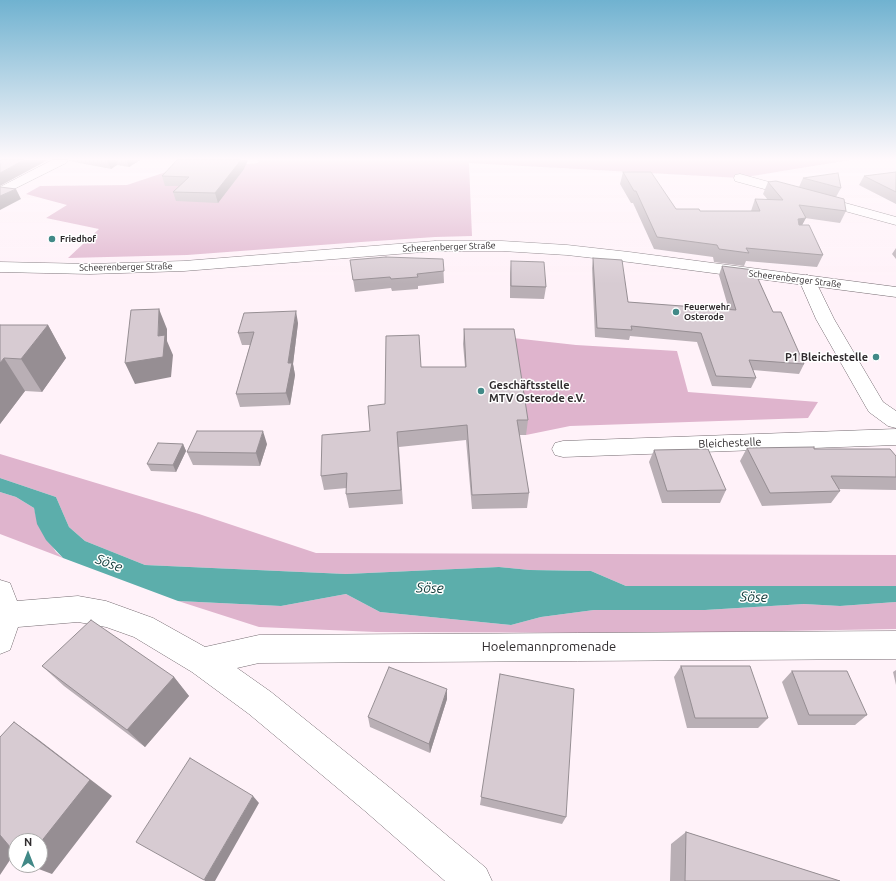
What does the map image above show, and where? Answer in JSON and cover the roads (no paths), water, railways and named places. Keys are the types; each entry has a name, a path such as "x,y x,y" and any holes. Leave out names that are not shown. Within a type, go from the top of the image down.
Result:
{"street":[{"path":"824,201 896,221"},
{"name":"Scheerenberger Straße","path":"0,267 90,269 184,266 435,246 502,246 568,250 896,292"},
{"path":"807,280 824,319 876,407 896,421"},
{"name":"Bleichestelle","path":"563,449 896,437"},
{"path":"2,616 78,609 106,614 143,627 203,662 266,708 377,799 473,881"},
{"name":"Hoelemannpromenade","path":"203,662 259,649 896,645"}],"water":[{"name":"Söse","path":"0,478 56,497 69,527 85,541 145,565 346,574 499,567 530,570 591,571 626,586 896,586 896,602 840,606 804,604 705,610 594,610 541,617 511,625 380,612 346,594 281,606 178,601 63,558 46,540 37,524 34,508 16,497 0,492"}],"place":[{"name":"Friedhof","path":"52,239"},
{"name":"Feuerwehr Osterode","path":"676,312"},
{"name":"P1 Bleichestelle","path":"876,357"},
{"name":"Geschäftsstelle MTV Osterode e.V.","path":"481,391"}]}
